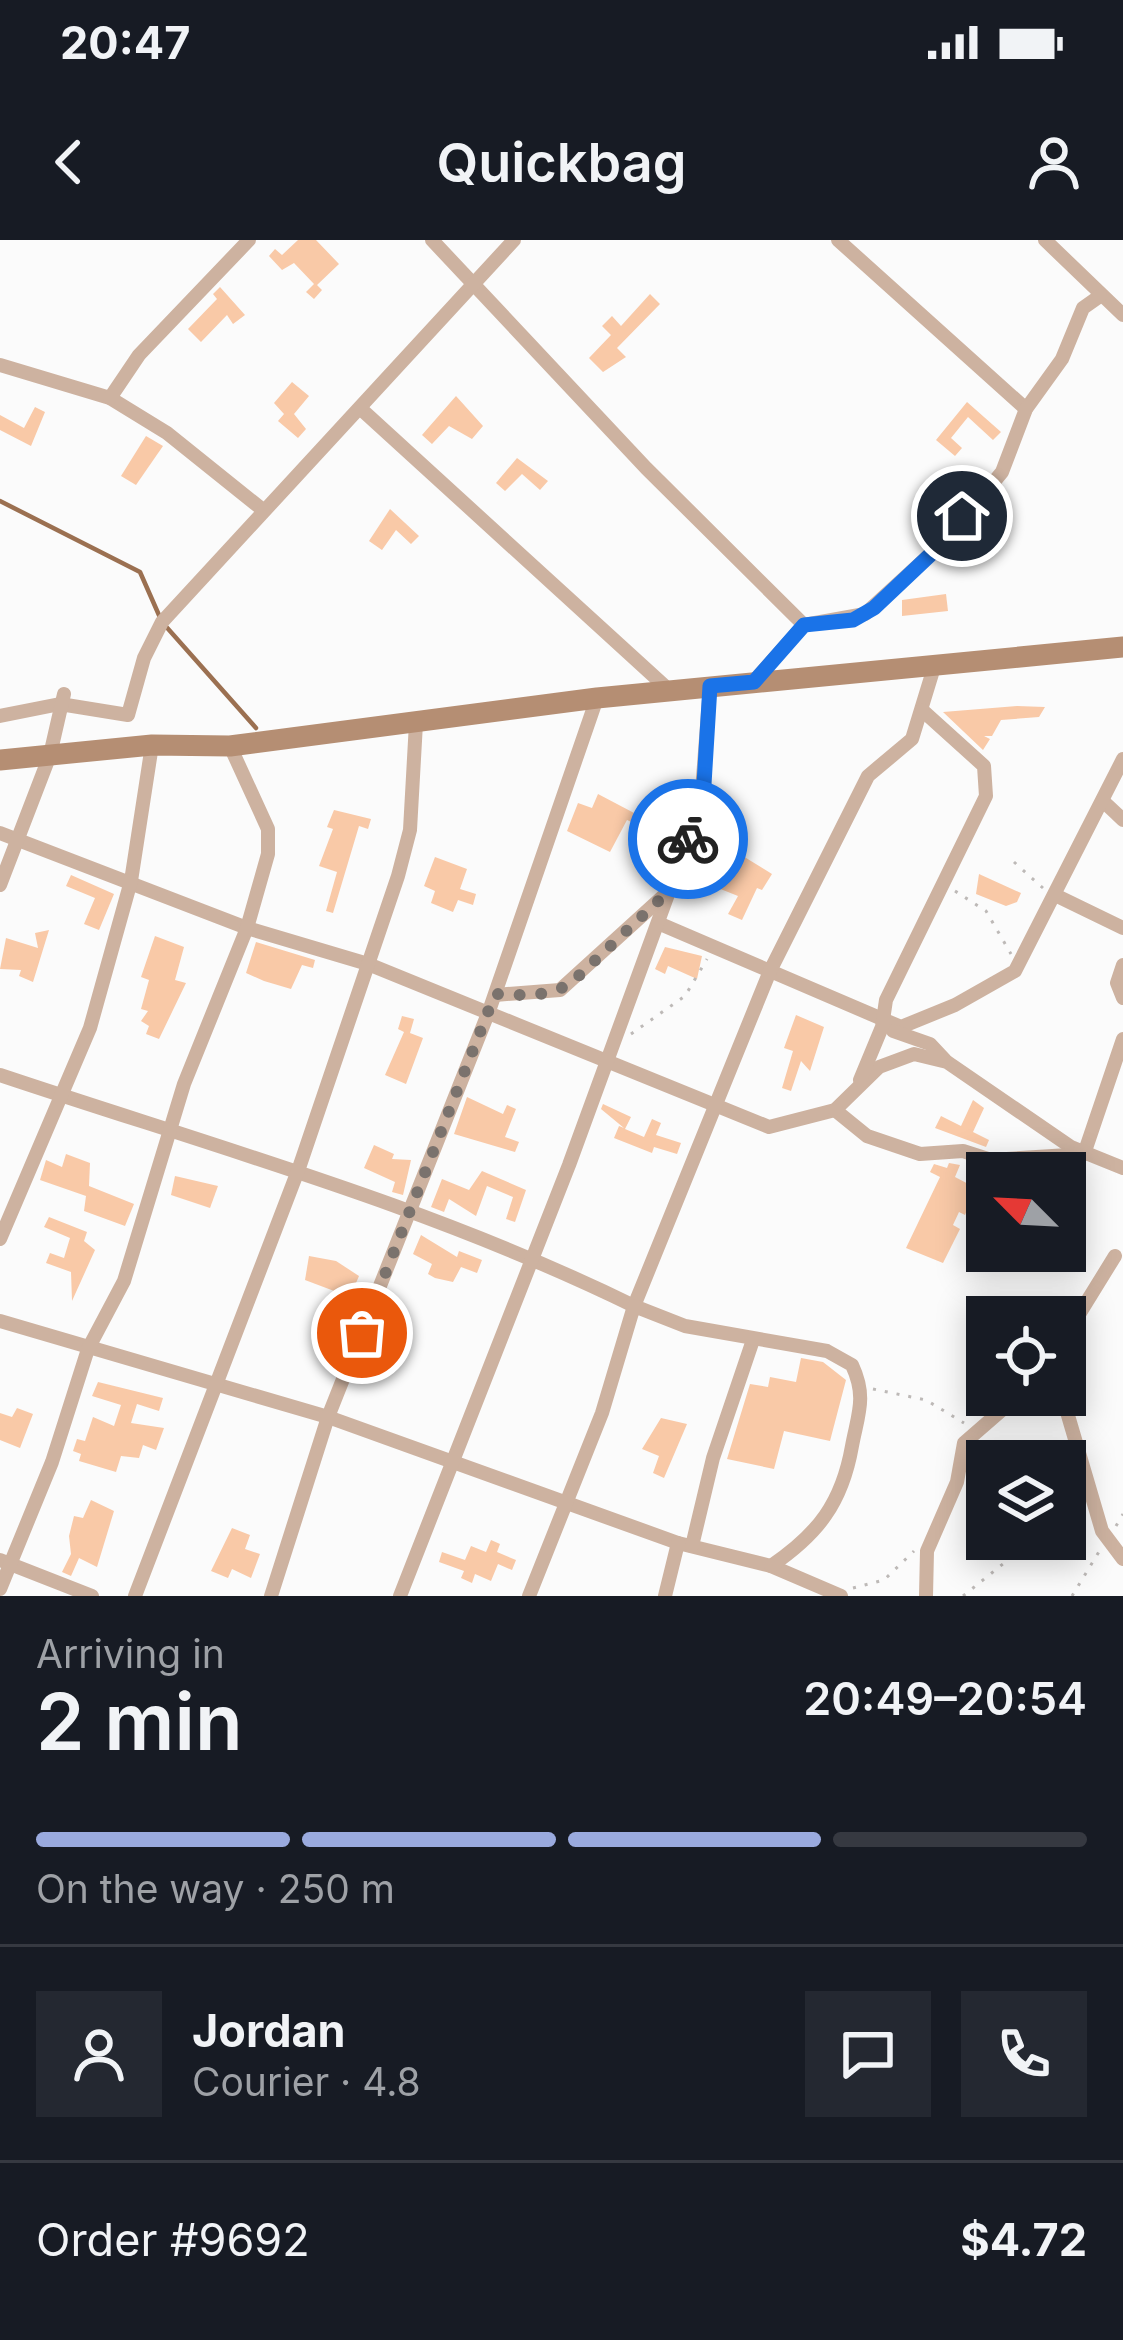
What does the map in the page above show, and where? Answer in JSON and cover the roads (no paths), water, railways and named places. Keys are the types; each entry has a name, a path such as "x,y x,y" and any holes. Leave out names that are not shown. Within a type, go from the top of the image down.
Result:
{"main road":[{"path":"0,760 152,745 230,746 669,690 1123,647"}],"street":[{"path":"110,398 139,355 249,240"},
{"path":"432,240 804,625"},
{"path":"0,716 62,699 128,715 144,658 162,622 514,240"},
{"path":"838,240 1026,409"},
{"path":"1045,240 1123,315"},
{"path":"754,682 804,625 853,620 898,587 1002,472 1026,409 1062,359 1083,308 1100,296"},
{"path":"0,364 110,398 167,434 263,510"},
{"path":"361,410 669,690"},
{"path":"529,1596 602,1413 634,1306 770,971 868,776 912,739 935,664"},
{"path":"400,1596 529,1255 569,1165 669,891 704,784 710,686"},
{"path":"272,1596 328,1417 489,1011 597,698"},
{"path":"0,885 50,755 62,699"},
{"path":"859,1084 882,1025 886,1000 986,796 988,774 922,710"},
{"path":"135,1596 212,1383 298,1168 368,964 410,830 416,723"},
{"path":"0,1239 90,1028 131,881 152,745"},
{"path":"0,1589 6,1562 88,1349 124,1281 169,1130 247,928 268,854 268,829 230,746"},
{"path":"882,1025 901,1027 955,1006 1015,971 1123,759"},
{"path":"1105,802 1123,820"},
{"path":"0,832 247,928 368,964 606,1054 713,1107 769,1127 835,1110 859,1084 895,1058 914,1054 947,1062"},
{"path":"495,994 560,991 669,891"},
{"path":"1055,895 1123,928"},
{"path":"658,923 805,990 852,1003 882,1025 930,1045 998,1102 1081,1152"},
{"path":"1123,965 1117,983 1123,998"},
{"path":"1085,1152 1123,1039"},
{"path":"0,1075 412,1208 685,1326 845,1357 860,1384 862,1417 843,1487 808,1541 771,1566"},
{"path":"835,1110 867,1136 920,1154 967,1152"},
{"path":"1086,1155 1123,1168"},
{"path":"1086,1302 1115,1256"},
{"path":"0,1321 328,1417 685,1545 771,1566 812,1590 837,1594"},
{"path":"664,1596 753,1340"},
{"path":"926,1596 925,1566 957,1482 964,1443 995,1416"},
{"path":"1068,1416 1102,1531 1123,1559"},
{"path":"6,1562 92,1596"}],"waterway":[{"path":"0,501 140,572 162,622 256,728"}]}
